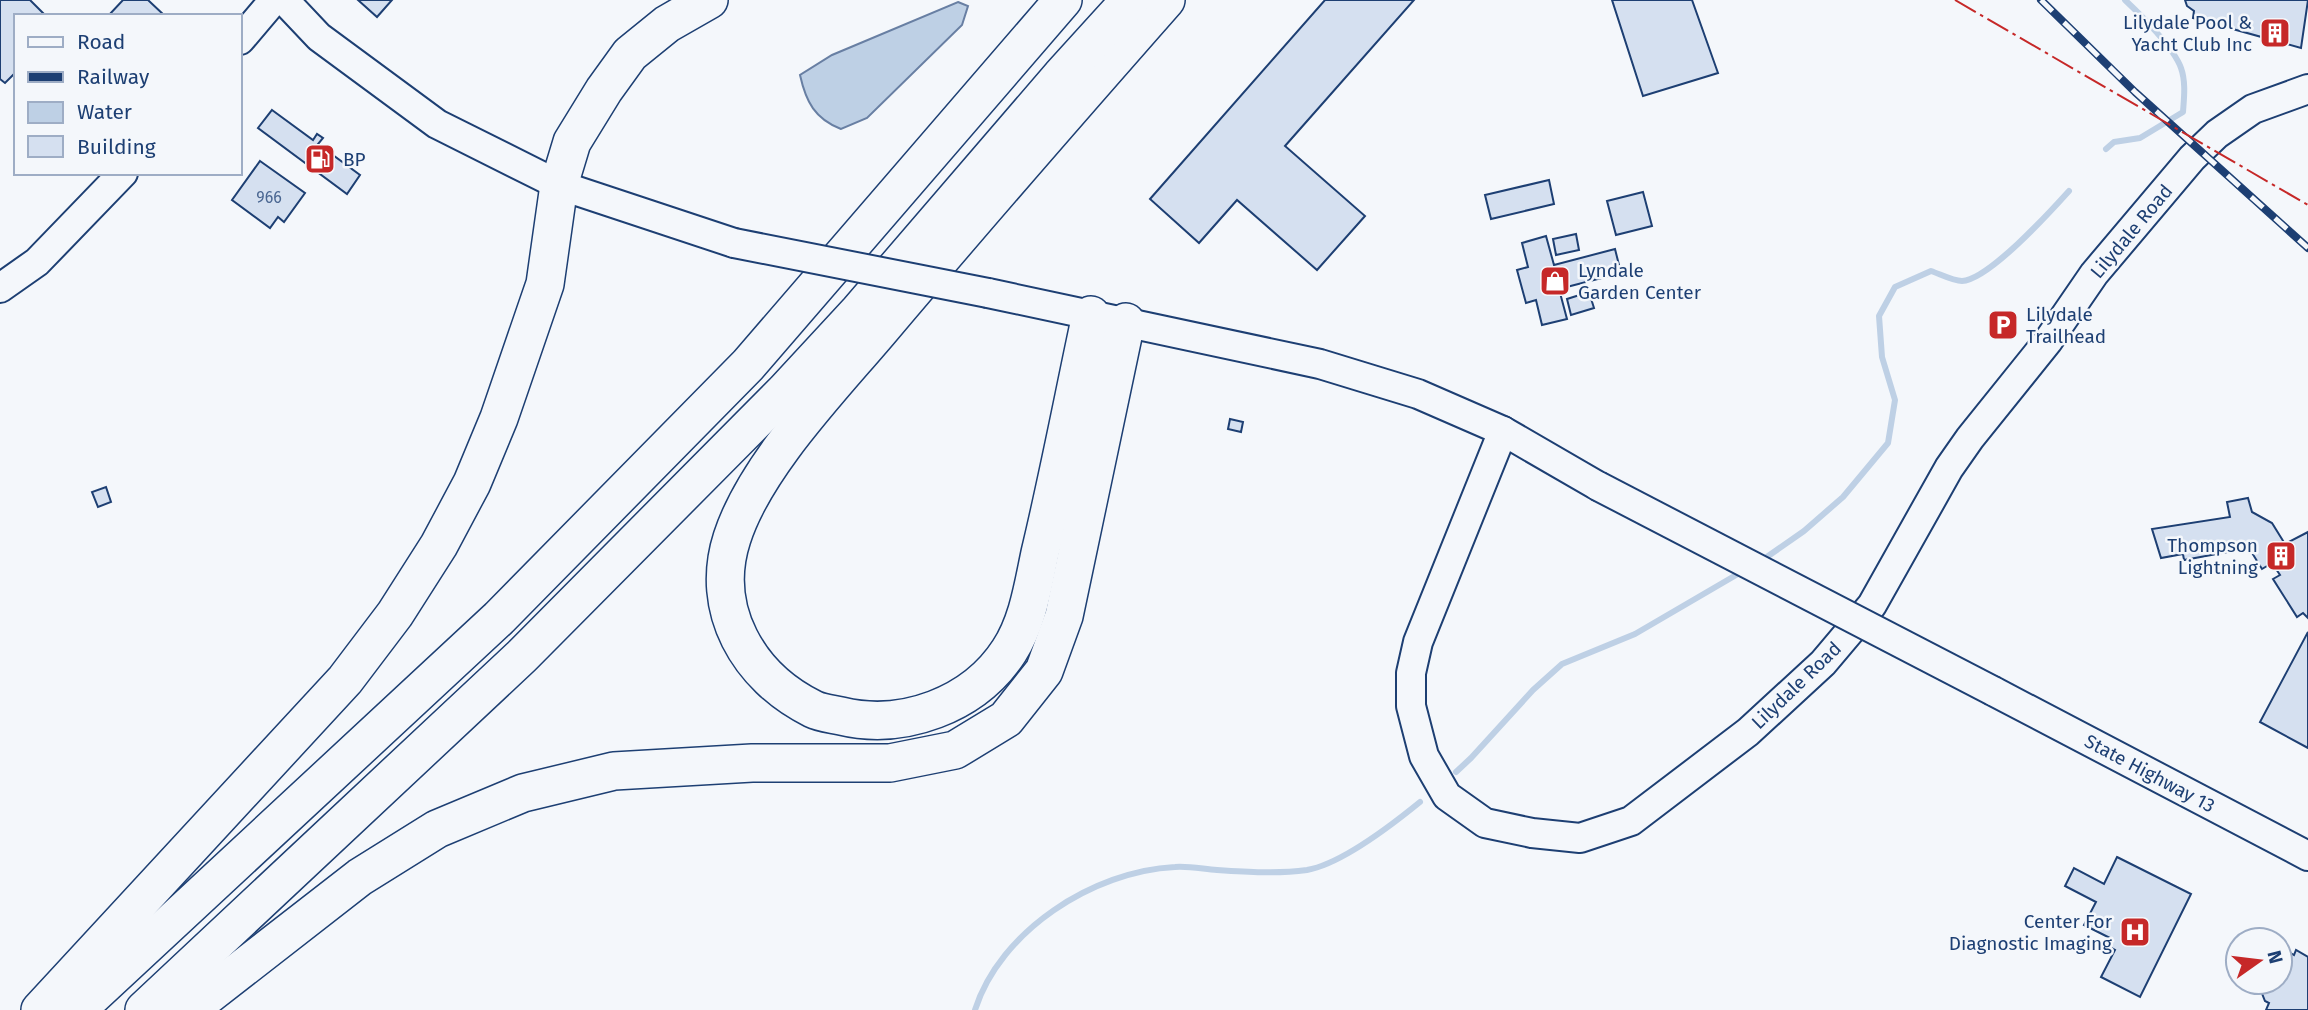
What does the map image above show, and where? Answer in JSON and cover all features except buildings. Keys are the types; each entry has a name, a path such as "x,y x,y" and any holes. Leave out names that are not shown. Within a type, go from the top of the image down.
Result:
{"highway":[{"path":"40,1010 345,680 395,614 439,545 472,483 495,429 545,284 559,186 572,142 630,54 667,24 709,0"},
{"path":"76,1010 499,618 748,365 1063,0"},
{"path":"144,1010 522,656 785,391 859,311 1130,0"},
{"path":"1109,319 1050,512 1025,619 1009,652 979,684 954,701 920,716 883,721 848,718 814,710 782,689 740,643 728,607 724,573 733,536 759,482 820,401 1000,188 1166,0"},
{"path":"189,1010 360,877 438,829 523,793 614,771 752,763 890,763 955,750 1006,719 1044,671 1064,616 1109,319"}],"street":[{"path":"242,38 274,0"},
{"name":"State Highway 13","path":"284,0 319,37 437,124 559,186 734,243 989,293 1320,364 1418,394 1503,432 1598,486 2308,856"},
{"name":"Lilydale Road","path":"1503,432 1418,642 1411,673 1411,706 1424,756 1447,796 1485,823 1532,833 1580,838 1631,821 1748,732 1823,663 1872,605 1970,438 2048,341 2094,274 2192,158 2217,134 2253,109 2308,89"},
{"path":"0,288 37,262 120,175"}],"water":[{"path":"958,2 968,6 962,25 867,118 841,129 818,115 805,93 800,75 832,55"}],"waterway":[{"path":"2106,149 2114,142 2140,138 2183,112 2184,79 2177,60 2156,32 2125,0"},
{"path":"1761,561 1804,531 1843,497 1888,443 1895,400 1882,357 1879,316 1895,287 1931,271 1958,281 1973,278 2003,257 2069,191"},
{"path":"1456,772 1533,690 1562,664 1635,634 1743,571"},
{"path":"975,1010 987,981 1005,955 1028,931 1054,910 1082,893 1144,871 1175,867 1262,872 1307,870 1351,852 1420,802"}],"railway":[{"path":"2041,0 2135,92 2308,248"}],"power":[{"path":"1955,0 2308,205"}],"place":[{"name":"Lilydale Pool & Yacht Club Inc","path":"2275,33"},
{"name":"BP","path":"320,159"},
{"name":"Lyndale Garden Center","path":"1555,281"},
{"name":"Lilydale Trailhead","path":"2003,325"},
{"name":"Thompson Lightning","path":"2281,556"},
{"name":"Center For Diagnostic Imaging","path":"2135,932"}]}
